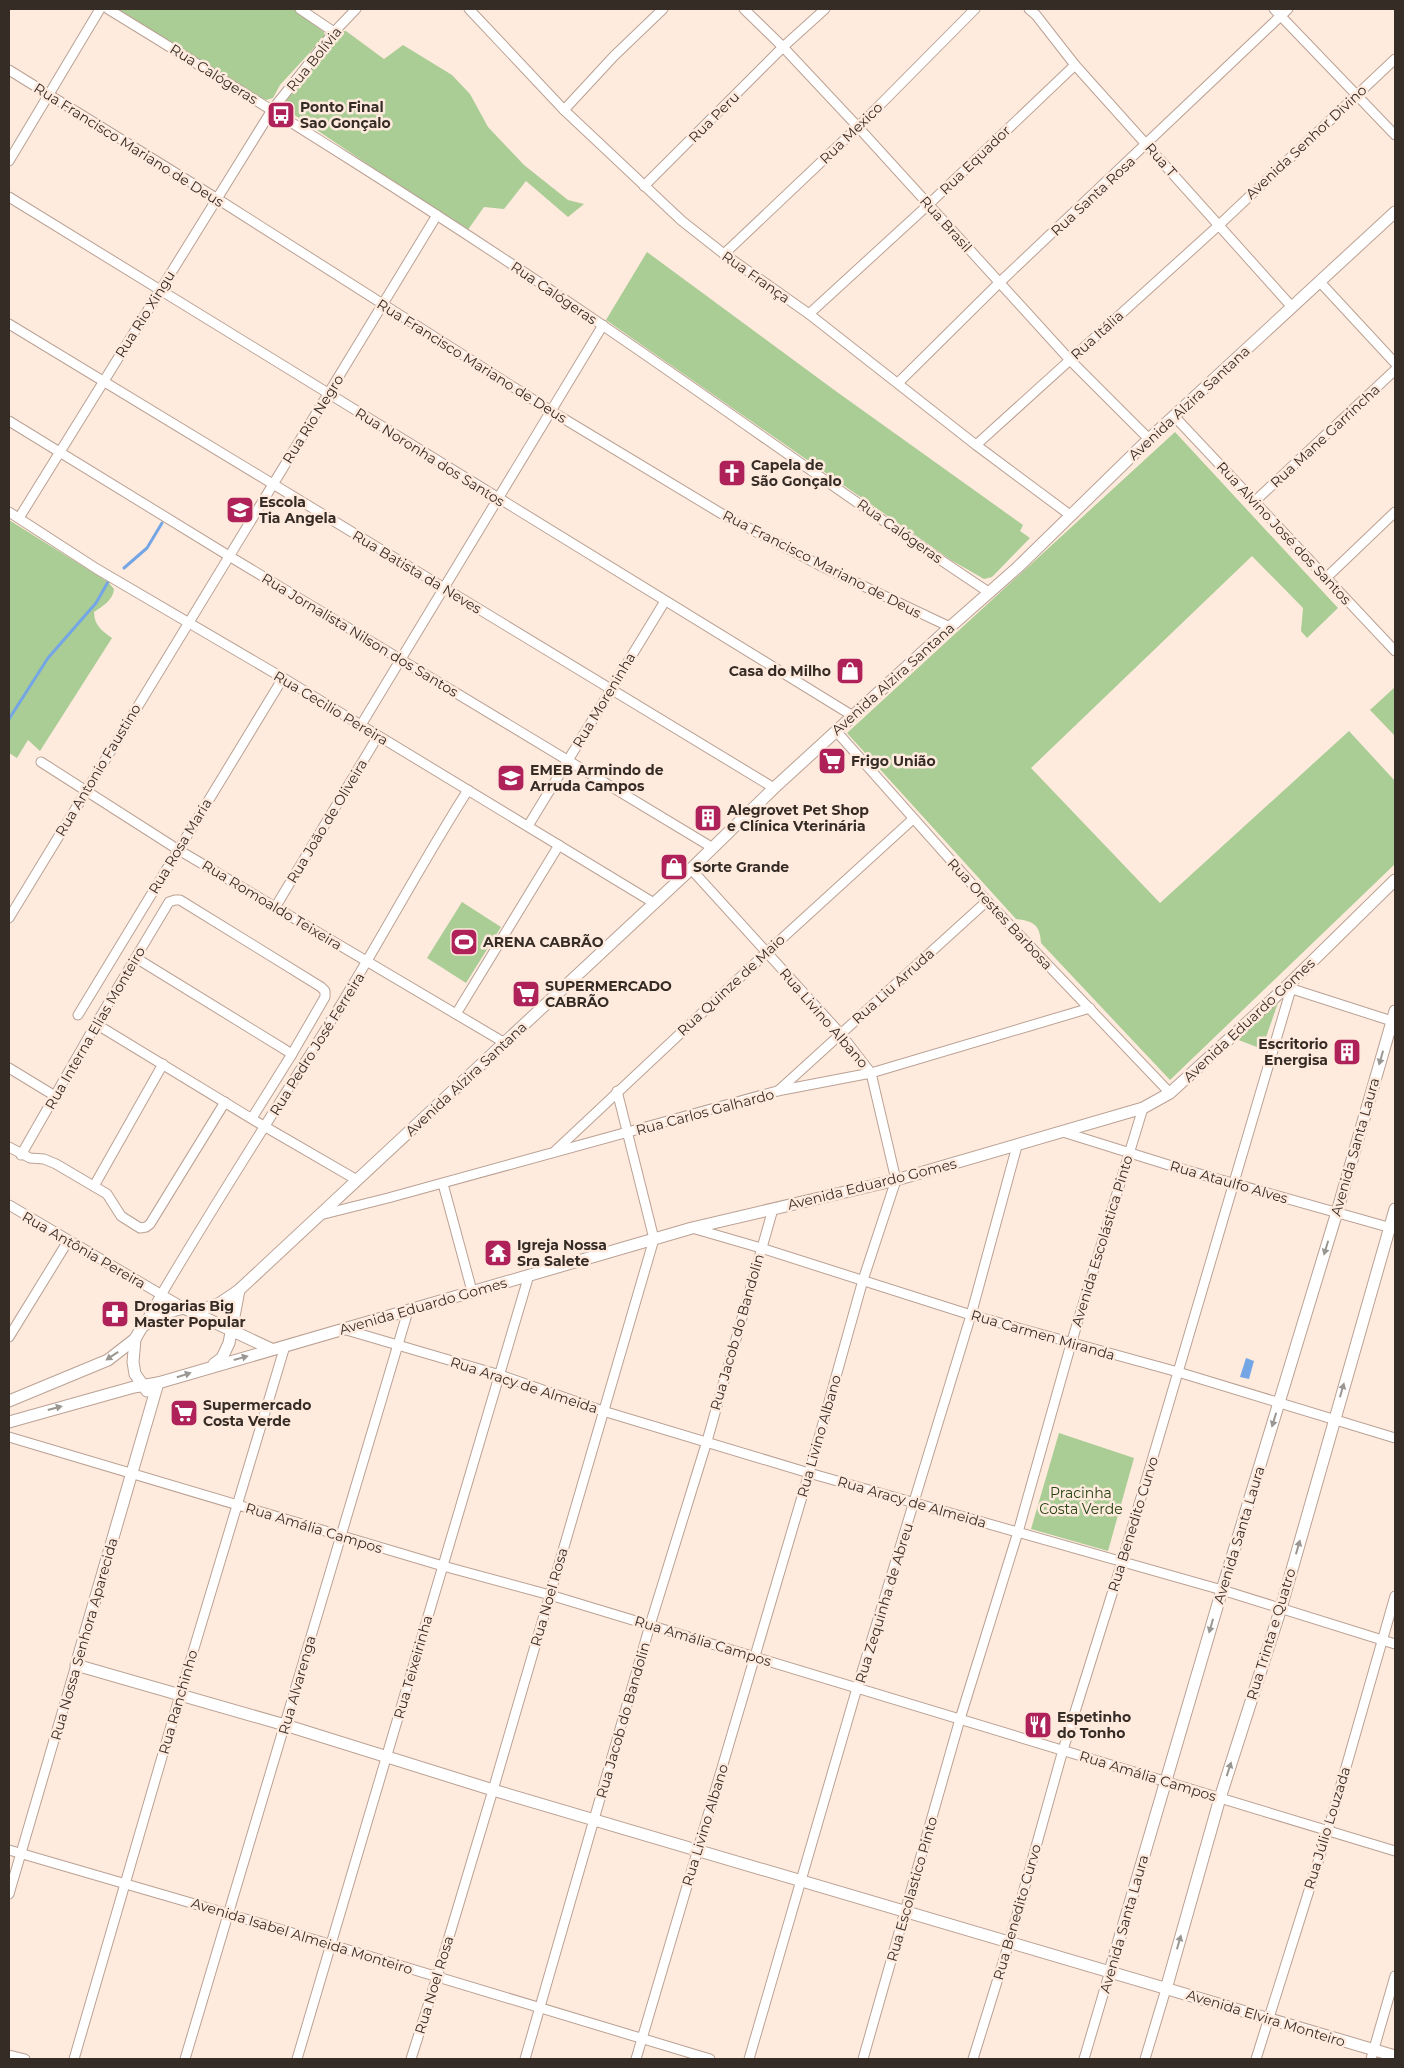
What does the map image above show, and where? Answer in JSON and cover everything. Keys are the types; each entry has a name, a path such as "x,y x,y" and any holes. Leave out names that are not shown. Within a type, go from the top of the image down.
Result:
{"main road":[{"name":"Avenida Alzira Santana","path":"196,1312 220,1304 239,1290 320,1216 691,869 774,788 950,626 990,593 1149,439 1395,212"},
{"name":"Avenida Eduardo Gomes","path":"210,1367 692,1228 896,1180 1143,1108 1170,1093 1289,988 1395,880"},
{"name":"Avenida Santa Laura","path":"1110,1971 1394,1018"},
{"name":"Rua Trinta e Quatro","path":"1166,1988 1220,1798 1281,1608 1334,1419 1392,1229 1395,1209"},
{"path":"9,1422 50,1409 134,1387 158,1383 210,1367 222,1358 229,1343 239,1290"},
{"path":"9,1401 108,1360 135,1339 142,1327 161,1314 184,1308 271,1349"},
{"path":"135,1339 133,1362 135,1374 144,1386 151,1406"},
{"name":"Rua Nossa Senhora Aparecida","path":"76,1665 158,1383"},
{"path":"76,1665 285,1725 493,1790 1166,1988"},
{"name":"Avenida Elvira Monteiro","path":"1166,1988 1268,2018 1372,2055 1395,2056"}],"street":[{"path":"9,161 100,9"},
{"name":"Rua Calógeras","path":"108,9 272,110 603,325 990,593"},
{"path":"300,9 334,32"},
{"name":"Rua Bolívia","path":"272,110 334,32 356,9"},
{"name":"Rua França","path":"469,9 564,110 682,222 809,314 976,446 1070,515"},
{"path":"564,110 614,56 663,9"},
{"name":"Rua Brasil","path":"744,9 783,47 858,127 1070,360 1149,439"},
{"name":"Rua Peru","path":"644,186 783,47 825,9"},
{"name":"Rua Mexico","path":"724,254 858,127 975,9"},
{"name":"Rua Santa Rosa","path":"898,383 1147,144 1277,12 1288,9"},
{"name":"Rua T","path":"1034,11 1075,65 1292,308"},
{"path":"1277,12 1395,135"},
{"name":"Avenida Senhor Divino","path":"1218,226 1395,59"},
{"name":"Rua Equador","path":"809,314 928,205 1075,65"},
{"name":"Rua Francisco Mariano de Deus","path":"9,70 216,198 551,411 722,514 822,566 950,626"},
{"name":"Rua Rio Xingu","path":"18,518 272,110"},
{"name":"Rua Noronha dos Santos","path":"9,197 853,716"},
{"name":"Rua Rio Negro","path":"189,622 437,216"},
{"name":"Rua Itália","path":"976,446 1218,226"},
{"path":"1320,282 1395,363"},
{"name":"Rua Batista da Neves","path":"9,324 774,788"},
{"path":"361,725 603,325"},
{"name":"Rua Mane Garrincha","path":"1255,501 1395,370"},
{"name":"Rua Alvino José dos Santos","path":"1174,416 1395,651"},
{"name":"Rua Jornalista Nilson dos Santos","path":"9,420 229,556 713,848"},
{"name":"Rua Cecilio Pereira","path":"9,512 97,570 283,678 654,903"},
{"path":"1326,578 1395,512"},
{"name":"Rua Moreninha","path":"528,826 665,601"},
{"name":"Rua Antonio Faustino","path":"9,918 84,791 189,622"},
{"name":"Rua Rosa Maria","path":"78,1014 283,678"},
{"name":"Rua Orestes Barbosa","path":"836,731 987,901 1170,1093"},
{"name":"Rua João de Oliveira","path":"276,906 378,736"},
{"name":"Rua Romoaldo Teixeira","path":"41,762 178,849 505,1043"},
{"name":"Rua Pedro José Ferreira","path":"142,1327 192,1241 265,1127 366,962 468,790"},
{"name":"Rua Quinze de Maio","path":"552,1153 913,819"},
{"path":"456,1014 559,845"},
{"name":"Rua Livino Albano","path":"636,2059 809,1473 863,1280 896,1180 872,1073 840,1034 691,869"},
{"name":"Rua Interna Elias Monteiro","path":"22,1155 96,1024 169,902 180,900 321,986 325,991 325,997 292,1054"},
{"name":"Rua Liu Arruda","path":"777,1092 987,901"},
{"path":"136,958 292,1054 252,1118"},
{"path":"1289,988 1394,1018"},
{"name":"Rua Benedito Curvo","path":"973,2059 1009,1942 1063,1750 1122,1562 1234,1184 1289,988"},
{"name":"Rua Carlos Galhardo","path":"320,1216 777,1092 872,1073 1090,1008"},
{"path":"96,1024 265,1127 357,1180"},
{"path":"94,1186 163,1064"},
{"path":"9,1068 55,1096"},
{"path":"617,1091 654,1239"},
{"path":"9,1147 22,1155 49,1161 94,1186 112,1198 121,1216 140,1228 146,1227 150,1224 225,1102"},
{"name":"Avenida Escolástica Pinto","path":"960,1719 1018,1532 1070,1344 1143,1108"},
{"name":"Rua Ataulfo Alves","path":"1063,1132 1128,1153 1392,1229"},
{"name":"Rua Zequinha de Abreu","path":"749,2059 857,1688 971,1315 1017,1146"},
{"path":"442,1184 472,1291"},
{"name":"Rua Antônia Pereira","path":"9,1205 184,1308"},
{"name":"Rua Jacob do Bandolin","path":"526,2059 650,1625 707,1440 773,1209"},
{"name":"Rua Carmen Miranda","path":"692,1228 971,1315 1070,1344 1178,1372 1395,1438"},
{"name":"Rua Noel Rosa","path":"410,2059 437,1977 493,1790 654,1239"},
{"path":"9,1337 68,1241"},
{"name":"Rua Teixeirinha","path":"297,2059 388,1757 529,1275"},
{"name":"Rua Alvarenga","path":"185,2059 408,1311"},
{"name":"Rua Aracy de Almeida","path":"343,1329 500,1375 603,1411 707,1440 809,1473 1222,1590 1395,1644"},
{"name":"Rua Ranchinho","path":"74,2059 180,1695 286,1346"},
{"name":"Rua Amália Campos","path":"9,1437 443,1566 550,1595 1395,1851"},
{"name":"Rua Júlio Louzada","path":"1256,2059 1328,1830 1395,1596"},
{"name":"Rua Nossa Senhora Aparecida","path":"9,1894 76,1665"},
{"name":"Rua Escolastico Pinto","path":"863,2059 960,1719"},
{"name":"Avenida Isabel Almeida Monteiro","path":"9,1850 229,1914 710,2059"},
{"name":"Avenida Santa Laura","path":"1084,2059 1110,1971"},
{"path":"1372,2055 1395,1976"},
{"name":"Rua Trinta e Quatro","path":"1145,2059 1166,1988"},
{"path":"9,2055 25,2059"}],"green space":[{"path":"117,9 293,9 324,32 325,36 280,85 273,98 266,100 253,95"},
{"path":"341,31 346,31 384,59 403,45 452,75 470,94 488,127 524,165 568,200 584,204 568,217 526,181 504,209 484,207 467,231 287,110 283,100"},
{"path":"647,252 837,392 1023,525 1020,531 1030,538 992,577 984,579 951,560 606,320"},
{"path":"1175,432 1338,608 1307,638 1301,631 1303,608 1252,556 1031,768 1160,903 1349,731 1395,781 1395,864 1170,1080 1041,943 1037,928 1031,922 1016,919 847,733"},
{"path":"9,520 108,582 114,589 110,600 94,612 97,624 112,638 40,751 28,740 17,758 9,753"},
{"path":"1395,687 1395,736 1370,710"},
{"name":"ARENA CABRÃO","path":"462,902 501,927 466,983 427,958"},
{"path":"1280,997 1262,1049 1236,1039"},
{"name":"Pracinha Costa Verde","path":"1059,1433 1134,1458 1108,1551 1031,1529"}],"water":[{"path":"1246,1358 1254,1361 1249,1379 1240,1377"}],"waterway":[{"path":"124,568 147,548 162,523"},
{"path":"9,719 48,658 96,603 108,582"}],"place":[{"name":"Ponto Final Sao Gonçalo","path":"281,115"},
{"name":"Capela de São Gonçalo","path":"732,473"},
{"name":"Escola Tia Angela","path":"240,510"},
{"name":"Casa do Milho","path":"850,671"},
{"name":"Frigo União","path":"832,761"},
{"name":"EMEB Armindo de Arruda Campos","path":"511,778"},
{"name":"Alegrovet Pet Shop e Clínica Vterinária","path":"708,818"},
{"name":"Sorte Grande","path":"674,867"},
{"name":"ARENA CABRÃO","path":"464,942"},
{"name":"SUPERMERCADO CABRÃO","path":"526,994"},
{"name":"Escritorio Energisa","path":"1347,1052"},
{"name":"Igreja Nossa Sra Salete","path":"498,1253"},
{"name":"Drogarias Big Master Popular","path":"115,1314"},
{"name":"Supermercado Costa Verde","path":"184,1413"},
{"name":"Espetinho do Tonho","path":"1038,1725"}]}
